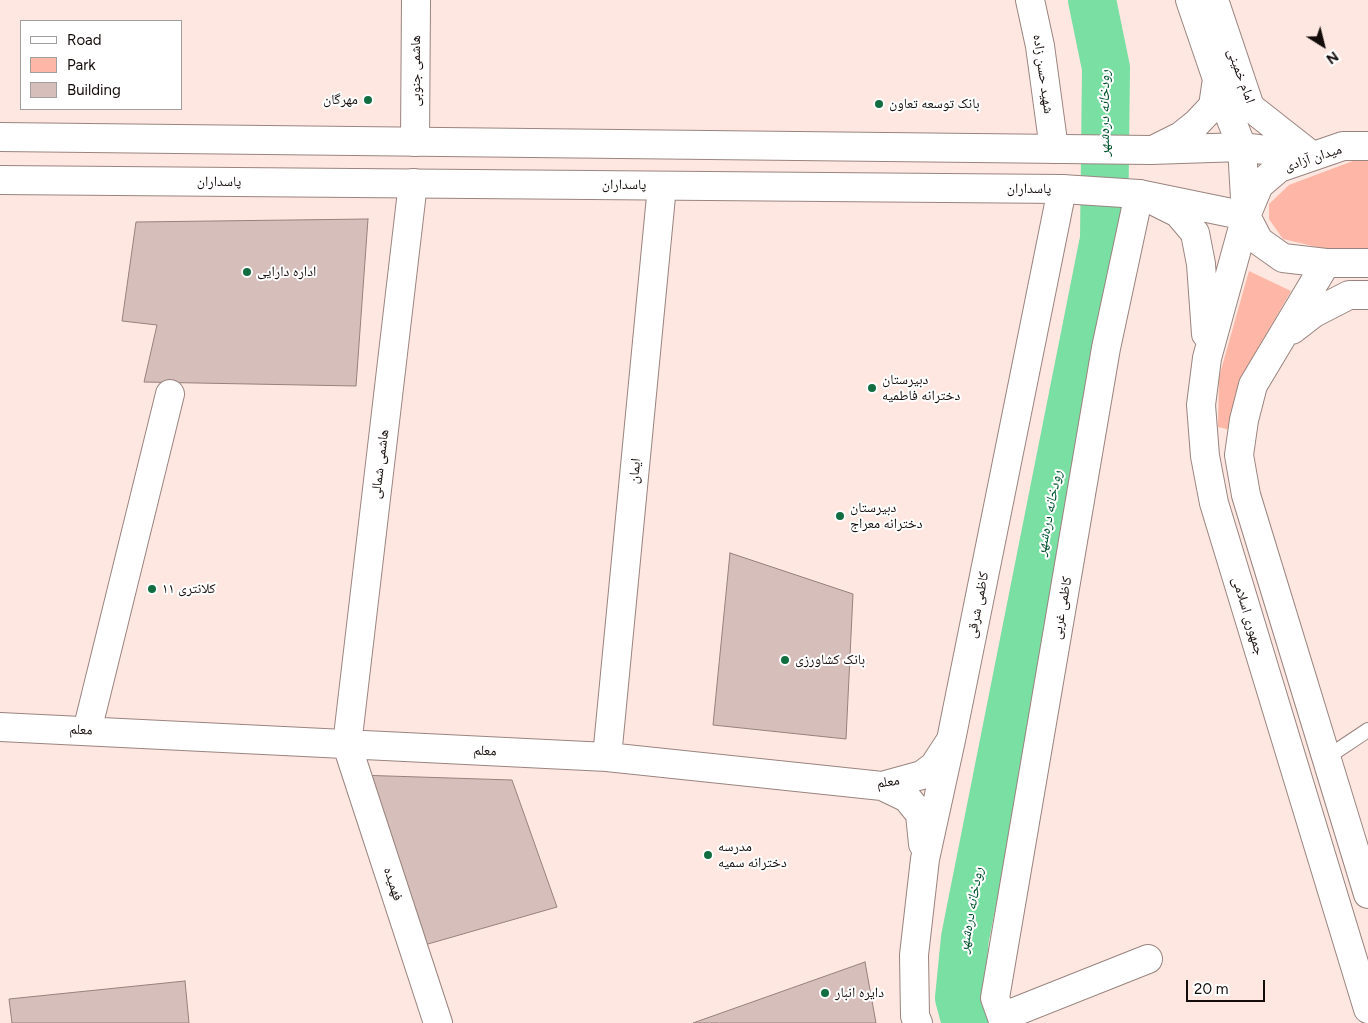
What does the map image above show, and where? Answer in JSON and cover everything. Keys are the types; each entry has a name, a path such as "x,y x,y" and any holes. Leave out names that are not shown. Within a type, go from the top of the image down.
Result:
{"main road":[{"name":"هاشمی جنوبی","path":"413,184 416,0"},
{"name":"شهید حسن زاده","path":"1030,0 1040,46 1054,149 1062,189"},
{"name":"امام خمینی","path":"1190,0 1242,146 1246,216"},
{"name":"امام خمینی","path":"1214,0 1250,107 1312,156"},
{"path":"1151,150 1181,136 1196,124 1212,106 1217,79"},
{"path":"0,138 1151,150 1242,146 1312,156"},
{"name":"میدان آزادی","path":"1246,216 1259,185 1279,168 1343,146 1368,146"},
{"name":"پاسداران","path":"0,180 1062,189 1139,194 1246,216"},
{"name":"هاشمی شمالی","path":"347,745 413,184"},
{"name":"ایمان","path":"607,757 662,186"},
{"name":"کاظمی شرقی","path":"918,1023 915,1016 914,954 925,859 951,740 1062,189"},
{"path":"1139,194 1178,213 1195,234 1201,264 1207,358"},
{"name":"کاظمی غربی","path":"1003,1020 995,998 1106,348 1139,194"},
{"path":"1246,216 1260,242 1283,258 1326,263 1368,263"},
{"name":"جمهوری اسلامی","path":"1246,216 1207,358 1201,405 1205,456 1214,503 1368,1009"},
{"path":"1326,263 1253,385 1244,420 1239,455 1246,495 1368,894"},
{"path":"1281,339 1314,313 1349,295 1368,295"},
{"path":"87,731 170,394"},
{"name":"معلم","path":"0,726 607,757 882,786 922,775 934,766 951,740"},
{"name":"فهمیده","path":"347,745 438,1023"},
{"path":"882,786 908,798 920,814 925,859"},
{"path":"1003,1020 1148,959"}],"lane":[{"path":"1326,758 1368,730"}],"green space":[{"path":"1358,159 1368,159 1368,248 1321,248 1283,239 1269,219 1269,204 1289,185"},
{"path":"1249,271 1291,291 1242,376 1231,430 1218,427 1219,377"}],"building":[{"name":"اداره دارایی","path":"368,219 356,386 144,382 157,325 122,321 136,222"},
{"name":"بانک کشاورزی","path":"730,553 853,594 846,739 713,725"},
{"path":"357,775 512,780 557,907 414,948"},
{"name":"دایره انبار","path":"865,962 876,1023 693,1023"},
{"path":"185,981 189,1023 12,1023 9,999"}],"waterway":[{"name":"رودخانه دره‌شهر","path":"966,1023 959,998 965,938 1104,239 1106,68 1092,0"}],"place":[{"name":"مهرگان","path":"368,100"},
{"name":"بانک توسعه تعاون","path":"879,104"},
{"name":"اداره دارایی","path":"247,272"},
{"name":"دبیرستان دخترانه فاطمیه","path":"872,388"},
{"name":"دبیرستان دخترانه معراج","path":"840,516"},
{"name":"کلانتری ۱۱","path":"152,589"},
{"name":"بانک کشاورزی","path":"785,660"},
{"name":"مدرسه دخترانه سمیه","path":"708,855"},
{"name":"دایره انبار","path":"825,993"}]}
